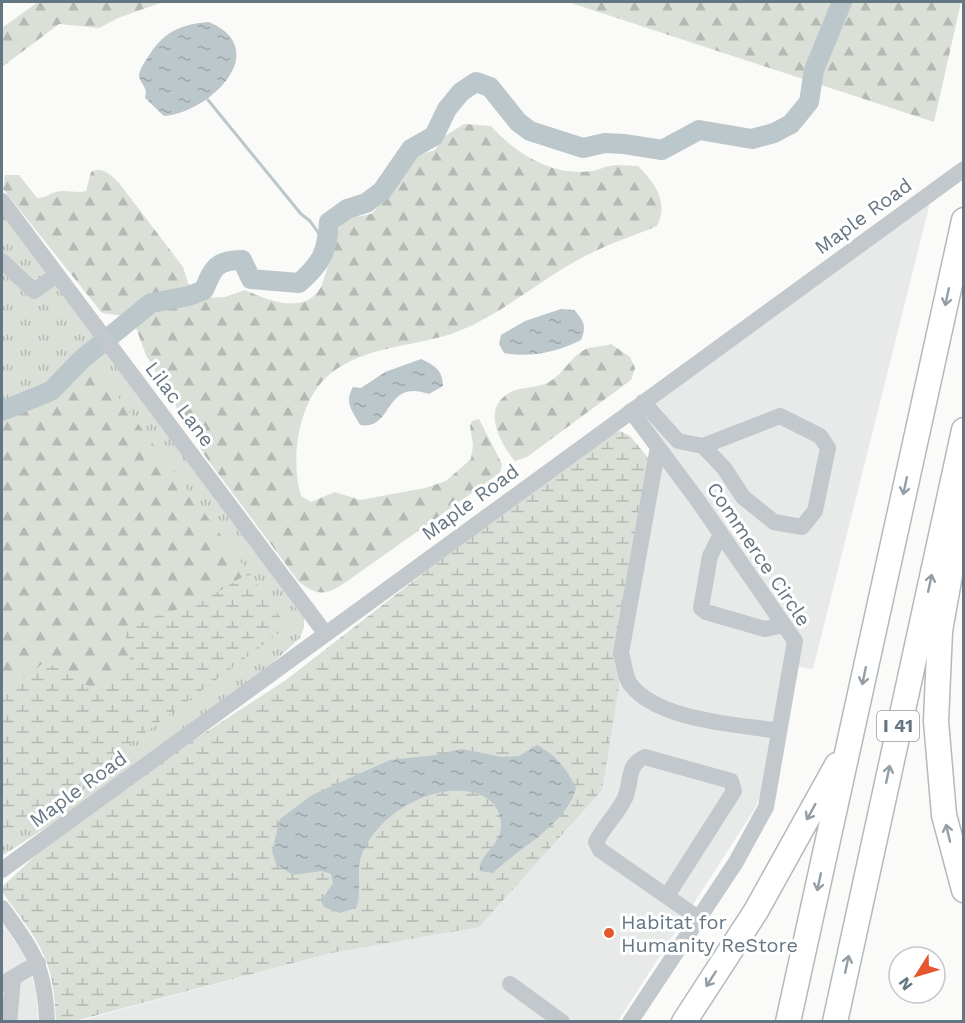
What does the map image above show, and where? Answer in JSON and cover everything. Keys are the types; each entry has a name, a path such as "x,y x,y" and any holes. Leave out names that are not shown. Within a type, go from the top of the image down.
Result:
{"highway":[{"name":"I 41","path":"788,1022 963,220"},
{"name":"I 41","path":"835,1022 963,430"},
{"path":"963,500 940,631 936,721 944,815 963,890"},
{"path":"684,1022 756,910 849,742"}],"street":[{"name":"Maple Road","path":"2,870 963,169"},
{"name":"Lilac Lane","path":"2,201 325,633"},
{"path":"2,261 34,291 57,275"},
{"path":"637,407 678,441 703,446 780,417 820,436 828,448 815,511 802,527 774,522 743,496 724,468 703,446"},
{"name":"Commerce Circle","path":"630,1022 736,862 766,807 795,641 658,447 637,407"},
{"path":"658,447 621,653 629,683 647,700 681,714 779,731"},
{"path":"721,534 710,555 701,608 706,612 765,629 784,625"},
{"path":"667,896 734,791 731,781 645,757 637,760 630,773 625,797 596,842 600,850 698,918"},
{"path":"2,908 35,955 46,992 47,1022"},
{"path":"9,1022 7,982 38,963"},
{"path":"510,984 562,1022"}],"shaded area":[{"path":"930,203 813,669 793,666 763,790 754,810 618,1021 75,1022 331,953 479,926 610,644 658,453 632,417"},
{"path":"2,923 23,953 30,970 36,992 38,1021 2,1021"}],"green space":[{"path":"38,2 163,2 118,18 99,28 59,24 2,67 2,28"},
{"path":"568,2 961,2 934,122"},
{"path":"464,124 491,126 523,154 549,167 577,172 593,171 612,165 638,166 655,186 661,201 660,217 657,226 585,256 487,318 451,334 373,352 344,365 319,385 304,414 297,448 296,465 301,496 311,502 335,492 360,500 425,488 446,481 471,459 473,445 470,426 472,421 479,419 502,464 500,473 346,582 328,592 317,592 299,582 205,456 146,355 136,328 124,316 102,313 3,189 5,175 19,175 37,198 60,191 86,191 91,172 99,170 110,174 183,267 188,283 205,298 225,297 245,290 277,302 299,303 309,300 317,293 323,282 334,242 344,219 371,214 386,199 391,187 413,157 435,150 445,136"},
{"path":"2,211 304,618 304,627 300,638 254,680 87,801 2,856"},
{"path":"611,344 630,357 635,368 631,380 527,457 515,461 499,436 496,426 496,408 501,400 514,391 549,382 584,350"},
{"path":"90,359 249,573 213,596 125,642 131,655 128,663 116,679 103,687 94,688 85,685 51,665 43,663 31,674 2,690 2,419 28,410 51,397 72,380"},
{"path":"620,431 630,436 655,466 602,790 479,927 331,953 75,1021 56,1021 55,999 48,965 35,938 2,892 2,887 52,840 180,749 286,680 461,544 613,433"},
{"path":"249,573 287,627 2,839 2,690 31,674 43,663 87,685 96,687 105,685 121,673 130,659 131,655 125,642 127,630 153,617 201,602"}],"water":[{"path":"209,22 228,34 236,48 235,63 228,78 199,104 182,112 164,116 145,98 146,92 139,75 142,67 156,46 168,34 182,27"},
{"path":"561,309 574,310 580,317 584,324 581,340 544,353 524,355 504,353 499,344 501,335 525,321"},
{"path":"421,359 437,369 443,380 443,386 429,394 414,391 404,393 396,398 379,420 371,425 360,425 349,402 353,387 361,388 385,372"},
{"path":"537,745 560,763 576,788 571,801 553,824 493,873 480,871 480,865 501,831 498,811 482,796 471,792 455,791 439,793 407,805 380,826 360,860 359,894 356,908 340,913 324,907 321,901 333,883 331,874 322,871 292,875 276,863 272,851 280,819 312,795 390,760 436,755 462,749 502,757 519,756"}],"waterway":[{"path":"2,411 51,391 81,360 151,303 189,296 204,290 213,271 221,264 242,260 251,279 299,283 322,256 327,241 329,222 347,209 366,203 382,191 411,149 434,136 447,109 461,92 476,82 490,87 518,122 530,131 583,148 605,143 662,150 699,130 752,139 774,133 791,124 809,102 814,70 842,2"},
{"path":"208,100 301,214 310,221 327,245"}],"place":[{"name":"Habitat for Humanity ReStore","path":"609,933"}]}
